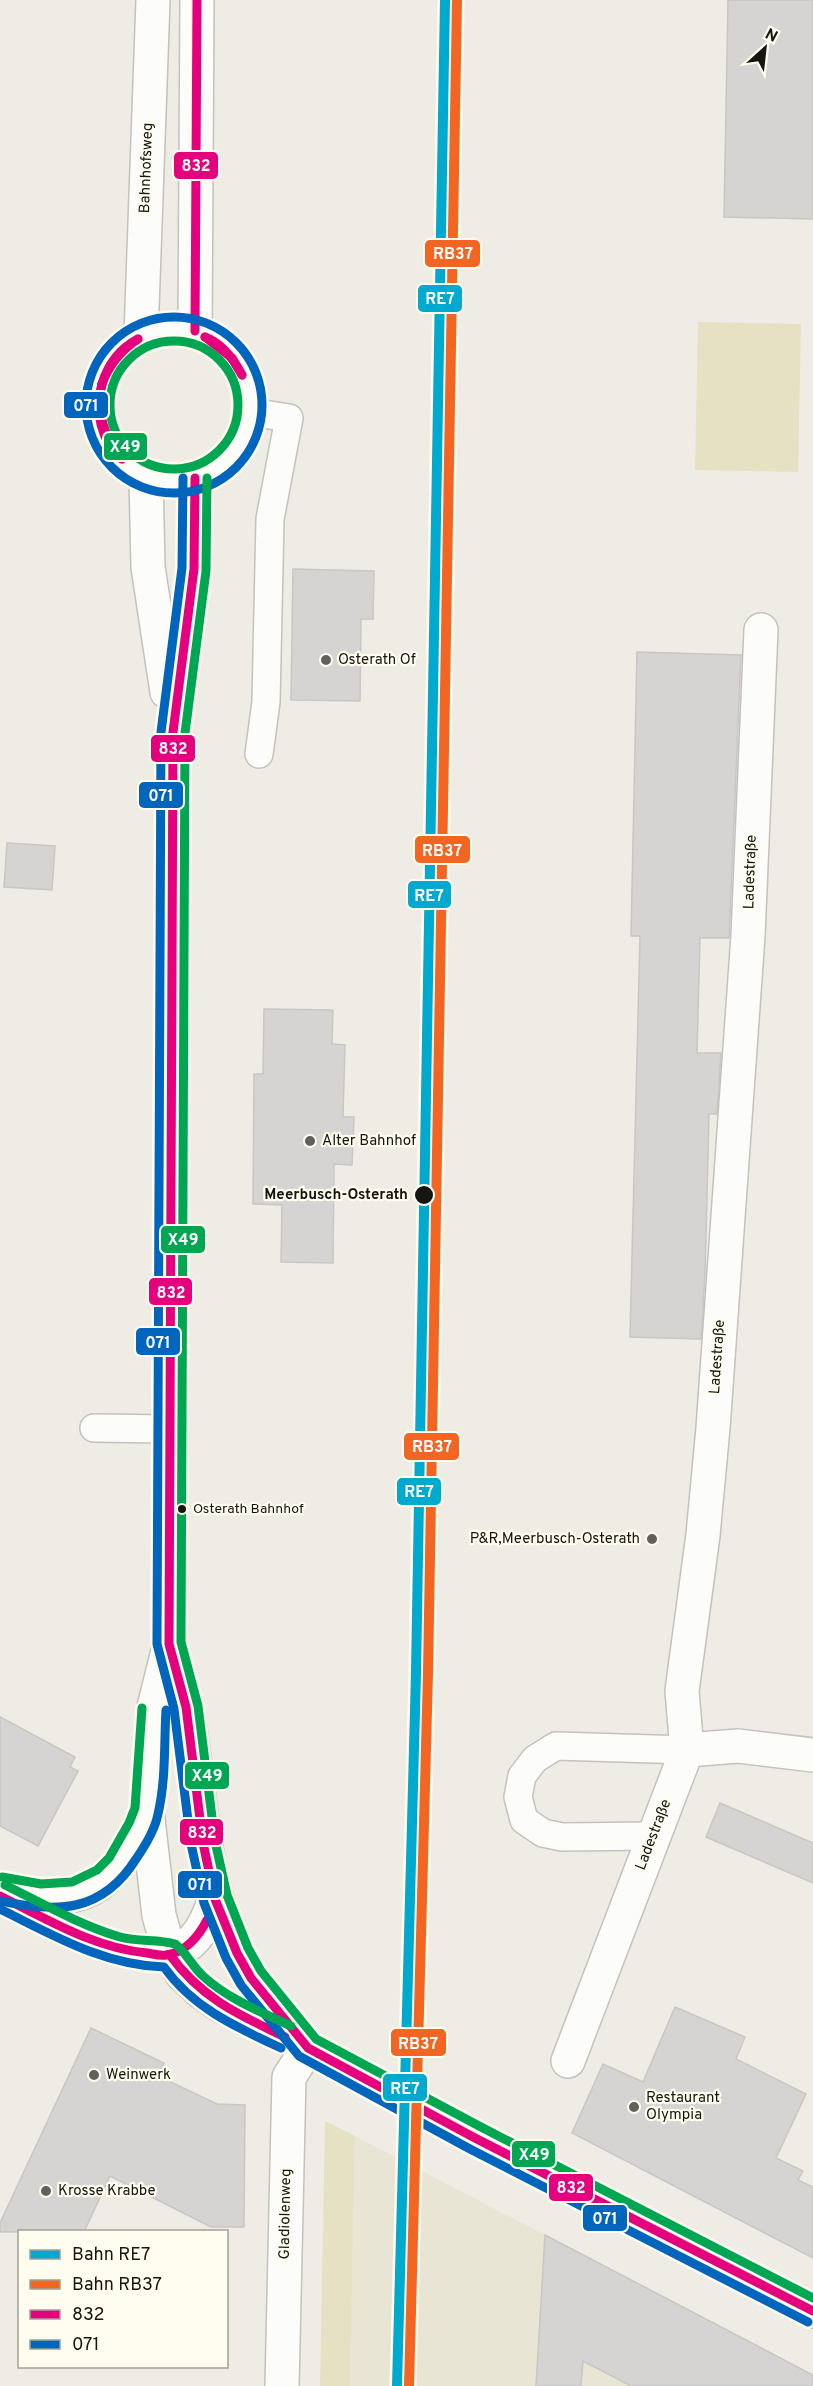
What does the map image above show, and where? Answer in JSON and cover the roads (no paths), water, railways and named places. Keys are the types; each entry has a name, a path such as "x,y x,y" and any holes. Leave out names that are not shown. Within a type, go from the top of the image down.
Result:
{"main road":[{"name":"Bahnhofsweg","path":"141,336 153,0"},
{"path":"195,331 197,0"},
{"path":"177,328 195,331 226,348 246,377 251,412 246,433 238,448 226,462 212,472 179,481 146,476 125,463 108,444 100,420 99,395 106,370 121,350 141,336 159,330 177,328"},
{"path":"146,476 148,567 173,732"},
{"path":"195,478 194,569 173,732 170,1644 154,1707 147,1811 159,1916 170,1955 182,1974 220,2005 308,2048 475,2138 813,2311"},
{"name":"Ladestraße","path":"568,2061 687,1750 682,1691 703,1535 713,1428 748,936 761,630"},
{"path":"170,1644 186,1707 203,1843 215,1899 237,1953 251,1978 308,2048"},
{"path":"687,1750 738,1746 813,1755"},
{"path":"0,1889 52,1898 93,1888 108,1878 123,1860 147,1811"},
{"path":"0,1896 94,1941 139,1954 170,1955 188,1945 202,1931 215,1899"},
{"name":"Gladiolenweg","path":"282,2386 289,2077 308,2048"}],"lane":[{"path":"251,412 289,418 270,519 266,702 259,754"},
{"path":"94,1428 170,1429"},
{"path":"654,1836 562,1837 543,1833 524,1820 518,1797 522,1776 535,1759 556,1746 687,1750"}],"rail line":[{"name":"RE7","path":"397,2386 416,1673 445,0"},
{"name":"RB37","path":"409,2386 428,1673 457,0"}],"place":[{"name":"Osterath Of","path":"326,660"},
{"name":"Alter Bahnhof","path":"310,1141"},
{"name":"Meerbusch-Osterath","path":"424,1195"},
{"name":"Osterath Bahnhof","path":"182,1509"},
{"name":"P&R,Meerbusch-Osterath","path":"652,1539"},
{"name":"Weinwerk","path":"94,2075"},
{"name":"Restaurant Olympia","path":"634,2107"},
{"name":"Krosse Krabbe","path":"46,2191"}]}
